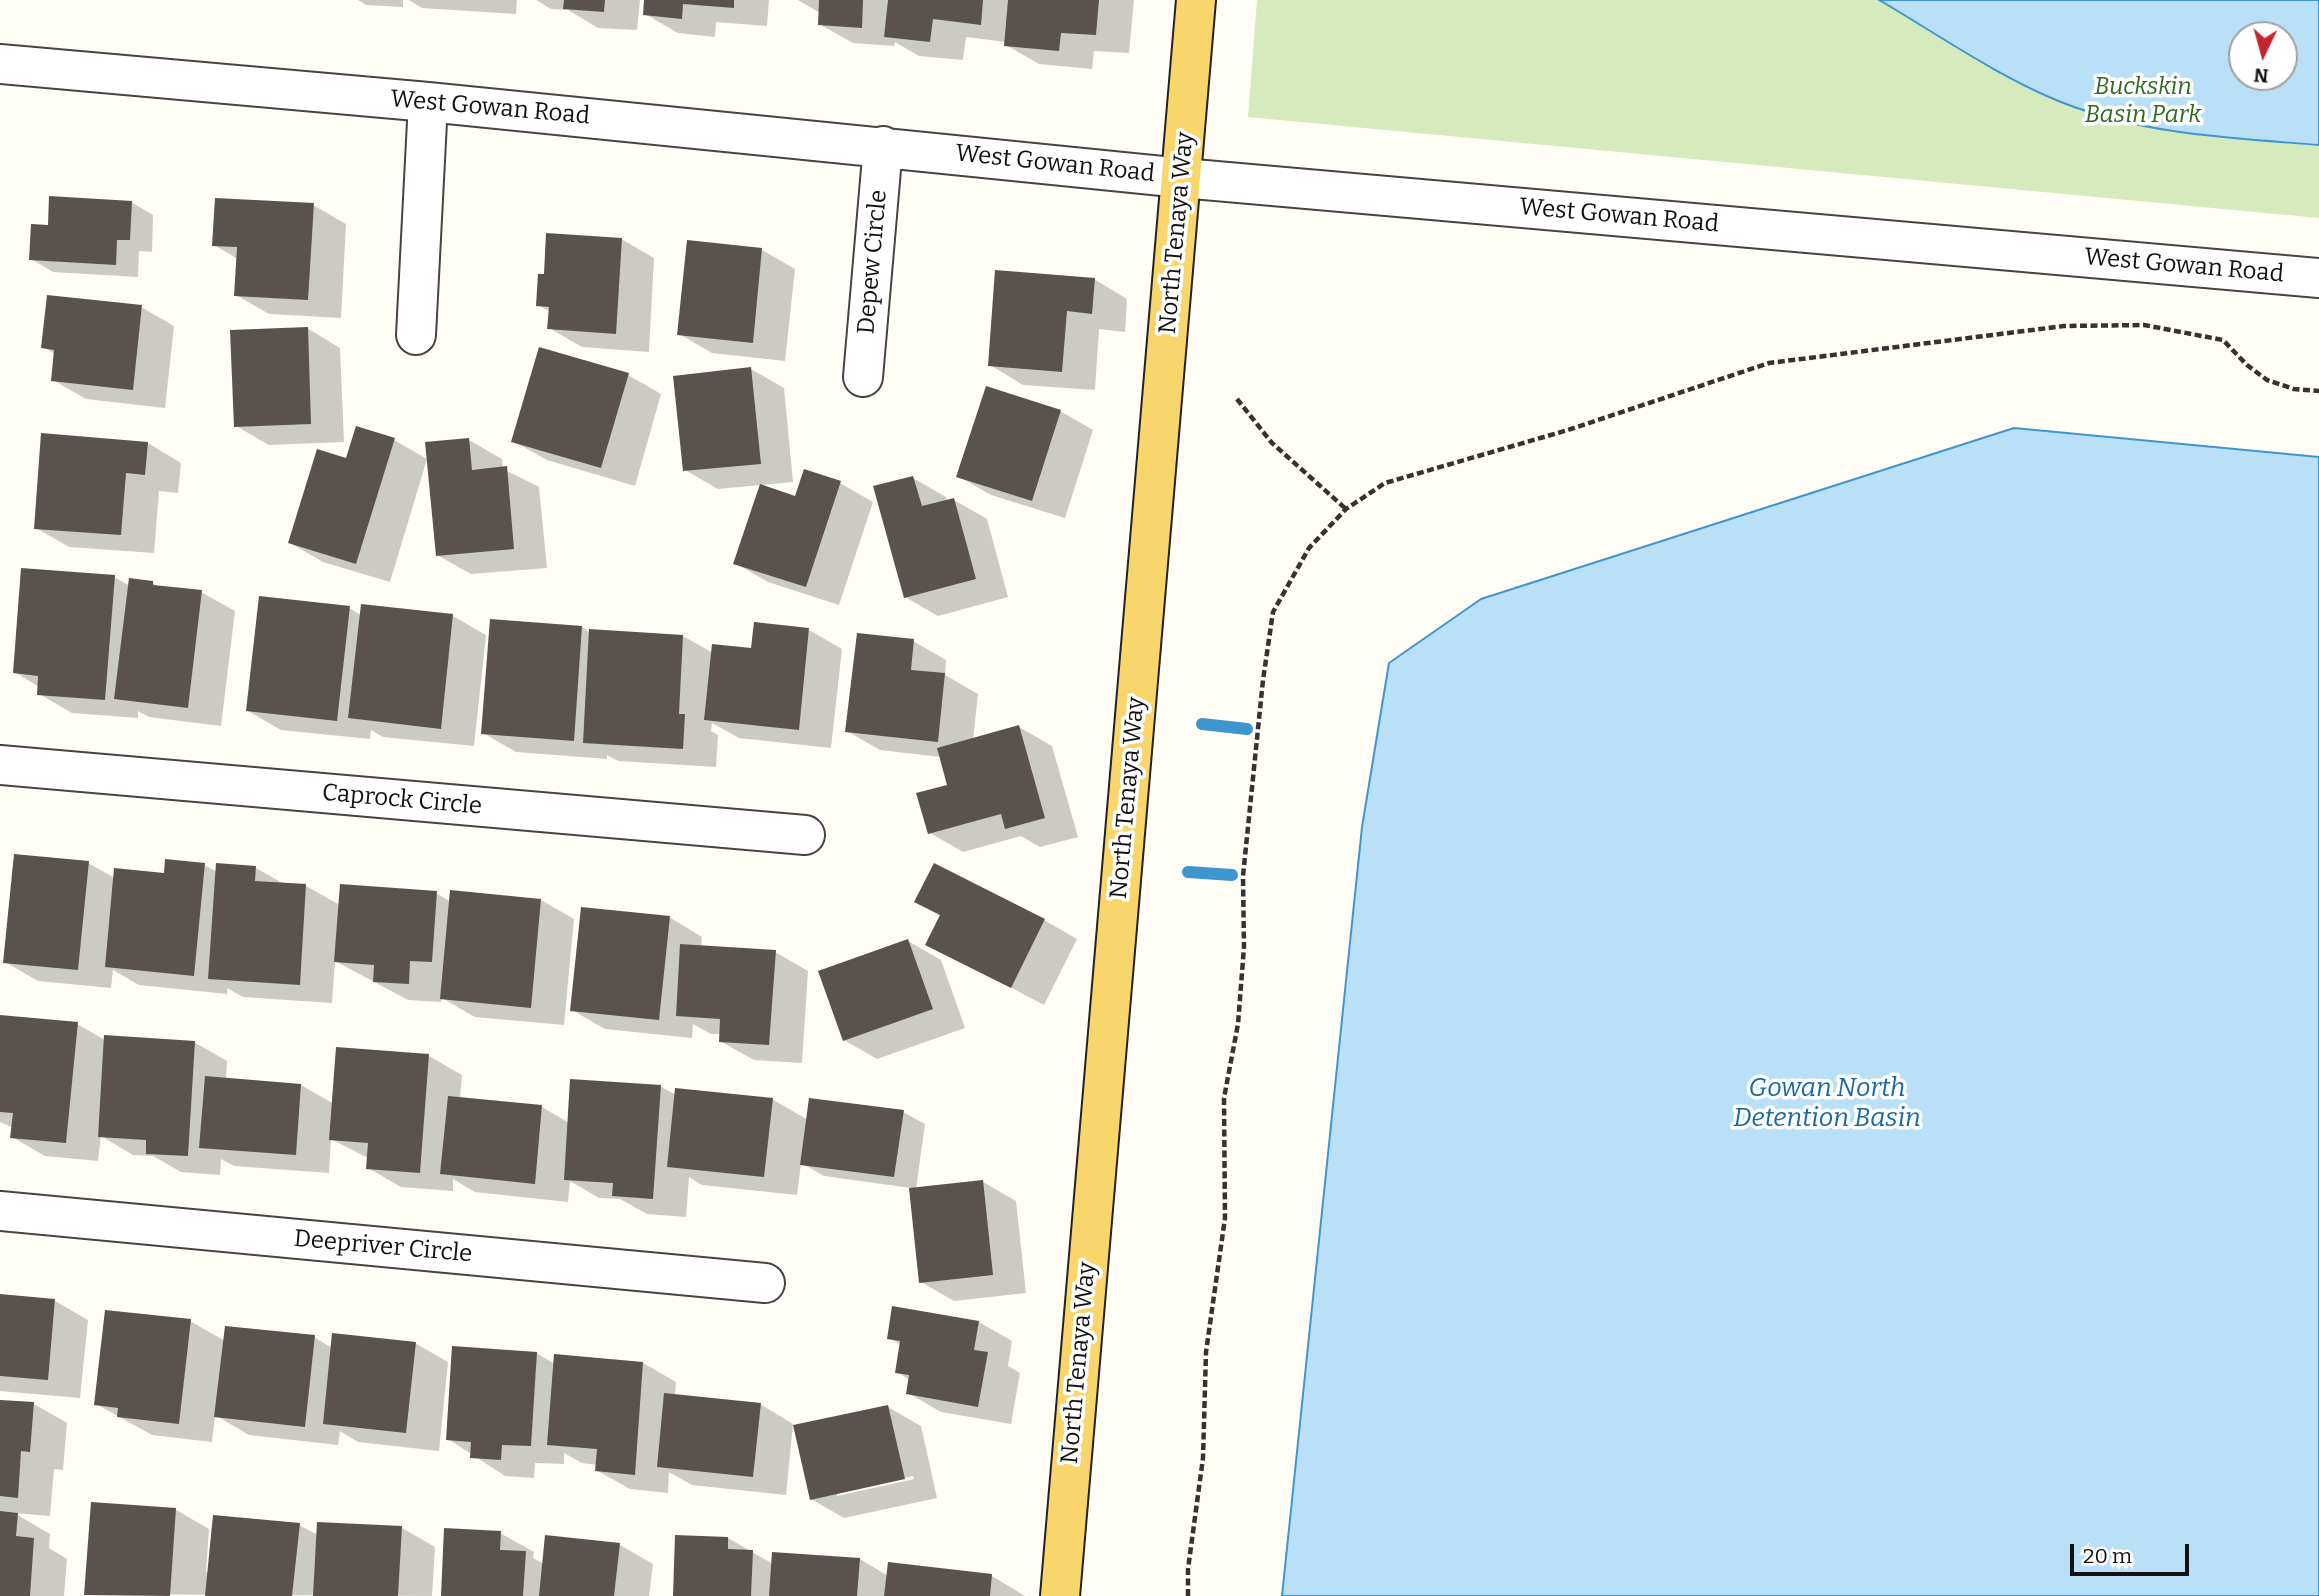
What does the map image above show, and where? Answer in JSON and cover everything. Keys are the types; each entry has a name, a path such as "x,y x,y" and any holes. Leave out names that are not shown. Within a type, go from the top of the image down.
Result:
{"main road":[{"name":"North Tenaya Way","path":"1060,1596 1196,0"}],"street":[{"name":"West Gowan Road","path":"0,64 428,102 1182,178 2319,278"},
{"path":"416,335 428,102"},
{"name":"Depew Circle","path":"863,377 883,146"},
{"name":"Caprock Circle","path":"0,765 805,835"},
{"name":"Deepriver Circle","path":"0,1211 765,1283"}],"path":[{"path":"1188,1596 1188,1569 1203,1458 1206,1352 1225,1218 1224,1098 1238,1024 1244,947 1243,876 1273,612 1309,548 1346,509 1385,483 1568,430 1769,363 2051,328 2144,325 2223,340 2247,365 2267,380 2294,388 2319,391"},
{"path":"1237,399 1272,443 1346,509"}],"green space":[{"name":"Buckskin Basin Park","path":"1257,0 2319,0 2319,218 1248,117"}],"water":[{"path":"1879,0 2319,0 2319,145 2188,133 2124,122 2037,92"},
{"name":"Gowan North Detention Basin","path":"2014,428 2319,457 2319,1596 1282,1596 1362,827 1389,663 1481,599"}],"building":[{"path":"564,0 605,0 604,12 563,9"},
{"path":"644,0 734,0 734,8 683,4 682,19 643,15"},
{"path":"819,0 863,0 862,28 818,25"},
{"path":"888,0 983,0 981,25 933,19 930,42 884,37"},
{"path":"1008,0 1099,0 1096,35 1061,33 1059,51 1004,46"},
{"path":"49,196 132,201 130,240 117,240 116,265 29,260 31,224 48,225"},
{"path":"215,198 314,203 308,300 234,296 237,247 212,246"},
{"path":"546,233 622,238 616,334 547,329 549,307 536,306 538,274 544,274"},
{"path":"687,240 762,248 753,343 677,335"},
{"path":"995,270 1095,278 1092,314 1067,311 1062,372 988,366"},
{"path":"47,295 142,305 133,390 51,381 54,350 41,348"},
{"path":"308,327 311,424 234,427 230,330"},
{"path":"539,347 629,373 601,468 511,442"},
{"path":"751,367 761,464 683,471 673,376"},
{"path":"986,386 1061,410 1032,501 956,477"},
{"path":"356,426 395,438 356,564 288,543 317,449 346,458"},
{"path":"41,433 148,442 145,475 126,473 121,535 34,529"},
{"path":"469,438 472,470 507,466 514,549 436,556 425,442"},
{"path":"804,469 841,481 806,587 733,564 760,484 795,496"},
{"path":"913,476 922,506 954,498 976,579 904,598 873,486"},
{"path":"21,568 115,575 105,700 37,695 38,676 13,673"},
{"path":"129,578 153,581 153,585 202,590 188,708 114,699"},
{"path":"259,596 350,606 337,721 246,711"},
{"path":"361,604 453,614 441,729 348,718"},
{"path":"490,619 582,626 574,741 481,734"},
{"path":"754,622 809,628 799,730 704,720 712,644 751,648"},
{"path":"589,629 683,635 679,714 685,714 683,749 583,743"},
{"path":"857,633 914,639 911,670 945,673 938,742 845,732"},
{"path":"1019,725 1045,818 1005,829 1001,814 928,834 916,793 947,785 937,748"},
{"path":"14,854 89,861 78,970 3,963"},
{"path":"165,859 205,863 194,976 105,967 114,868 164,873"},
{"path":"216,863 256,866 255,881 306,884 300,985 208,979"},
{"path":"934,863 1045,919 1011,988 925,945 940,915 914,902"},
{"path":"340,884 437,891 432,962 410,961 409,984 373,982 374,965 334,962"},
{"path":"450,890 541,899 531,1008 440,999"},
{"path":"581,907 670,916 659,1020 570,1011"},
{"path":"908,939 933,1009 843,1041 818,971"},
{"path":"680,944 776,950 769,1045 719,1042 720,1019 676,1016"},
{"path":"0,1015 78,1022 66,1143 10,1138 13,1113 0,1112"},
{"path":"104,1035 195,1041 188,1156 146,1154 146,1140 98,1137"},
{"path":"336,1047 429,1054 420,1173 366,1169 368,1143 329,1140"},
{"path":"205,1076 301,1084 296,1155 199,1148"},
{"path":"570,1079 661,1085 653,1199 612,1196 613,1183 564,1180"},
{"path":"675,1088 773,1098 764,1177 667,1167"},
{"path":"448,1096 542,1105 535,1184 440,1174"},
{"path":"809,1098 904,1110 894,1177 800,1165"},
{"path":"983,1180 993,1275 919,1283 909,1188"},
{"path":"0,1294 55,1299 48,1380 0,1376"},
{"path":"892,1306 979,1321 974,1350 988,1352 978,1407 906,1394 909,1375 895,1373 900,1341 887,1339"},
{"path":"105,1310 191,1319 179,1424 117,1417 118,1408 94,1405"},
{"path":"225,1326 315,1335 305,1427 214,1417"},
{"path":"332,1333 416,1342 406,1433 323,1424"},
{"path":"452,1346 537,1352 531,1446 502,1445 501,1460 470,1458 471,1442 446,1440"},
{"path":"554,1354 643,1362 635,1475 595,1471 597,1449 547,1445"},
{"path":"664,1393 761,1403 753,1477 657,1467"},
{"path":"0,1400 34,1402 30,1452 21,1451 18,1498 0,1496"},
{"path":"888,1405 905,1479 810,1500 793,1425"},
{"path":"91,1502 176,1508 170,1596 84,1595"},
{"path":"0,1511 18,1513 16,1536 34,1538 30,1596 0,1596"},
{"path":"213,1515 300,1523 292,1596 205,1596"},
{"path":"317,1522 402,1526 398,1596 313,1596"},
{"path":"444,1528 501,1531 500,1550 526,1551 523,1596 441,1596"},
{"path":"545,1535 620,1543 614,1596 539,1596"},
{"path":"675,1535 728,1537 728,1549 753,1550 751,1596 673,1596"},
{"path":"772,1552 860,1558 857,1596 769,1596"},
{"path":"888,1562 992,1574 990,1596 884,1596"}],"waterway":[{"path":"1202,724 1247,729"},
{"path":"1188,872 1232,875"}]}
